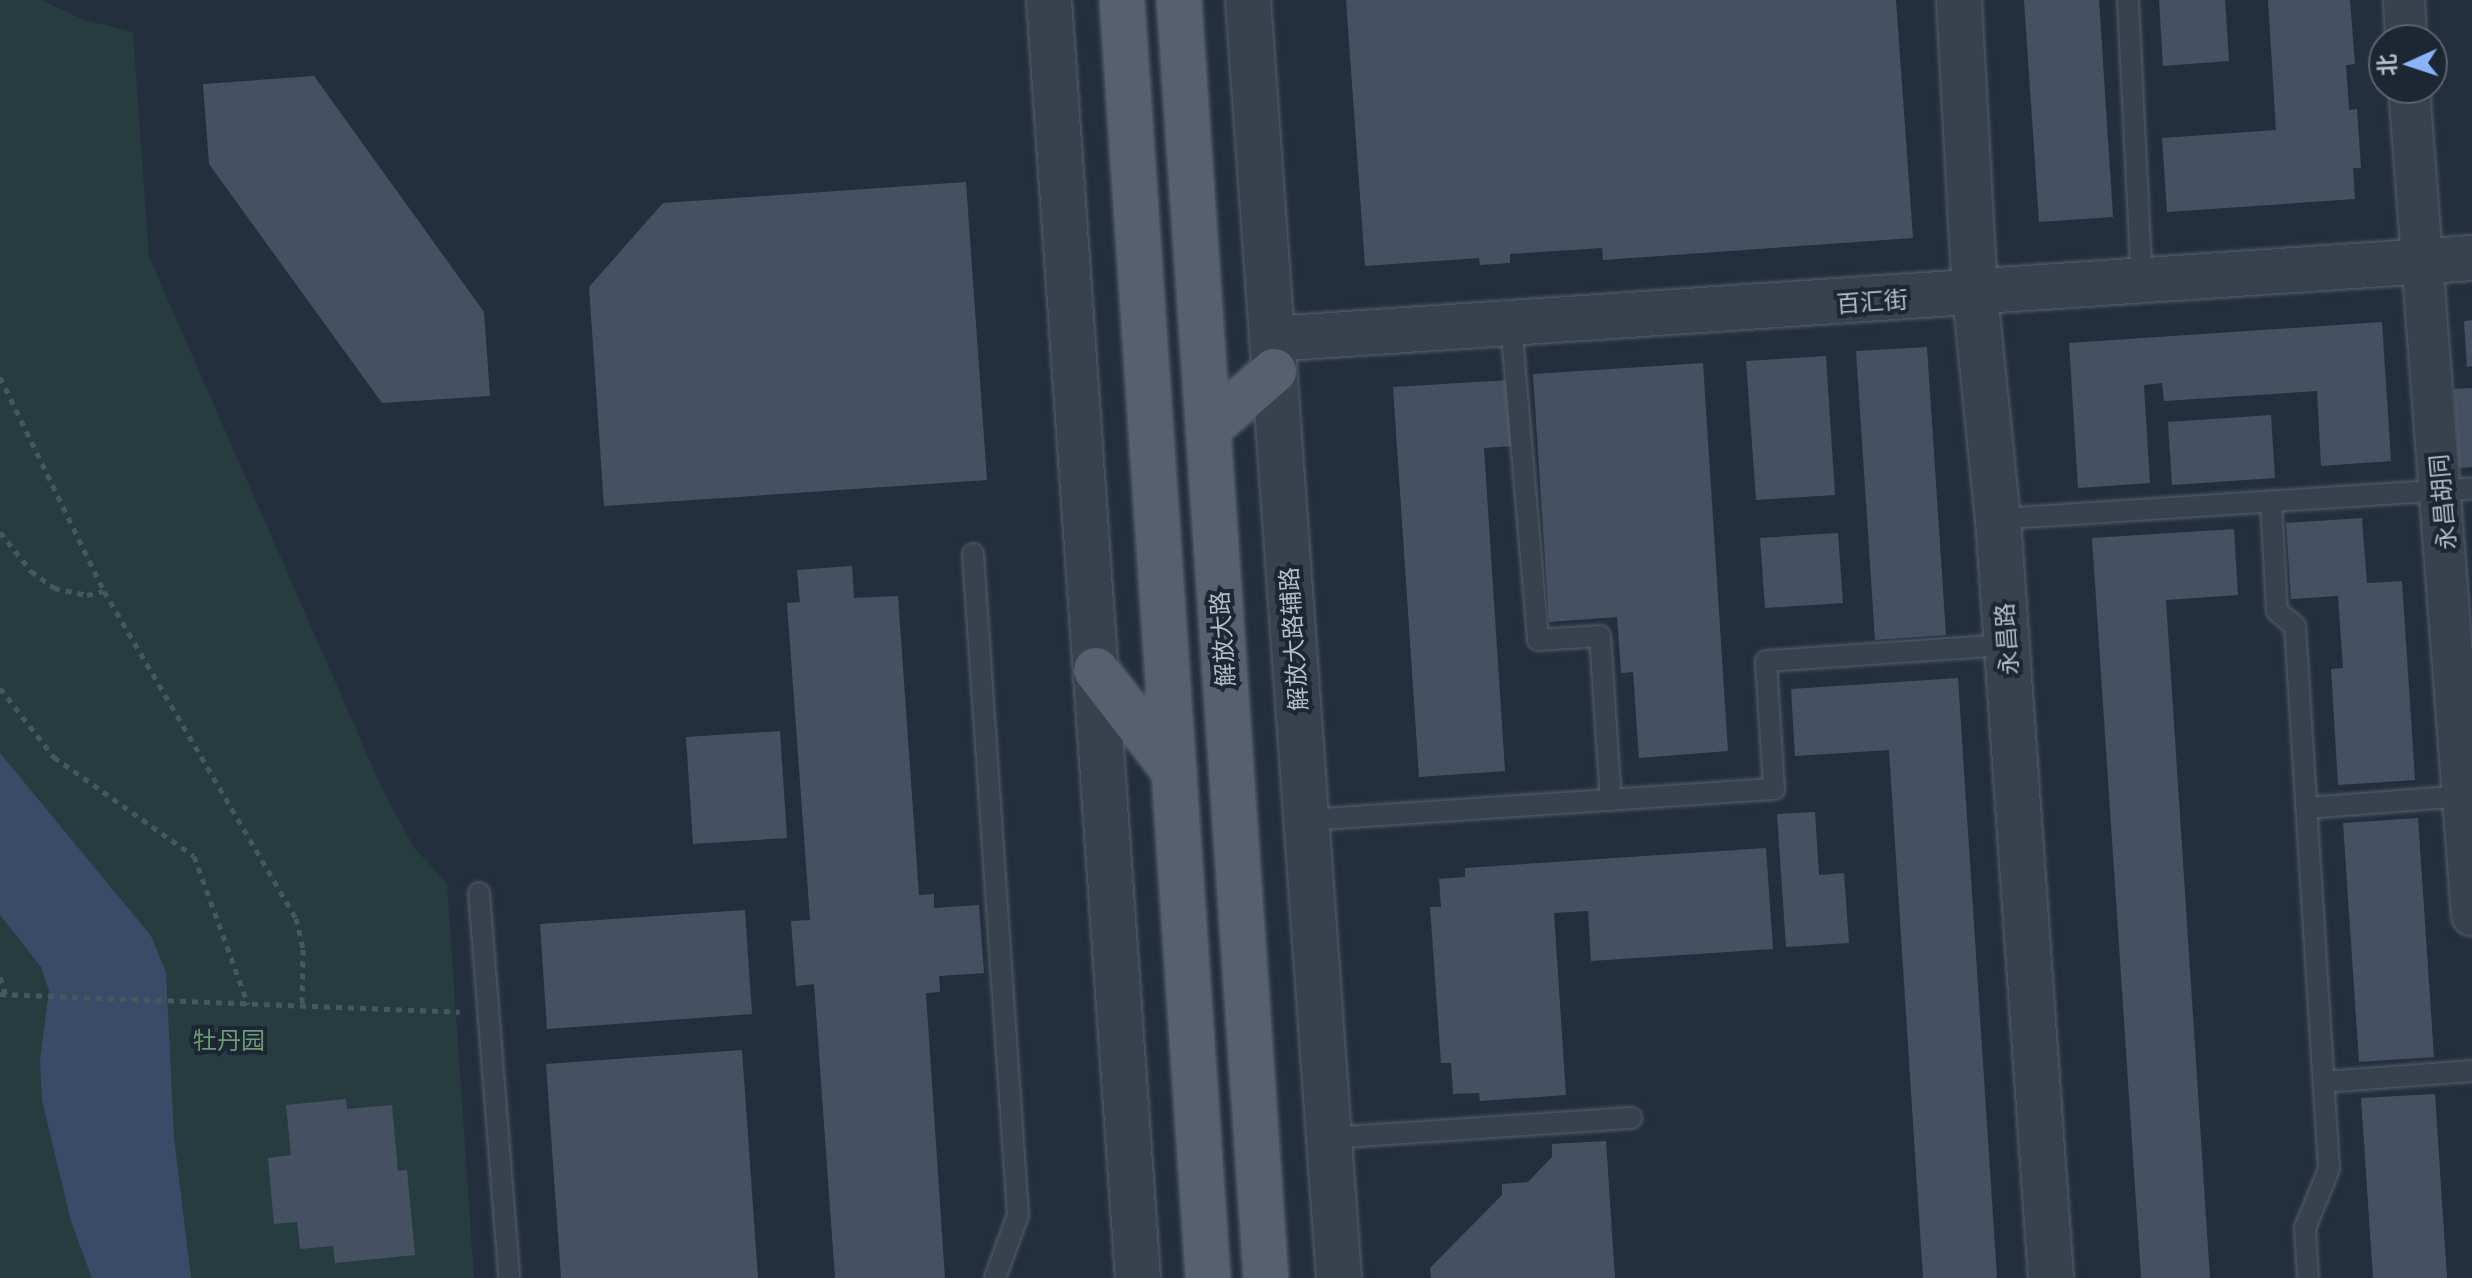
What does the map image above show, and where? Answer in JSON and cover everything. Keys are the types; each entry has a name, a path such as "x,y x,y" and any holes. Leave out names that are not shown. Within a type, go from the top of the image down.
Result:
{"main road":[{"path":"1122,0 1208,1278"},
{"name":"解放大路","path":"1179,0 1266,1278"},
{"path":"1208,429 1273,355"},
{"path":"1096,670 1174,771"}],"street":[{"path":"1049,0 1138,1278"},
{"name":"解放大路辅路","path":"1248,0 1339,1278"},
{"name":"永昌路","path":"1959,0 1975,294 1998,519 2051,1278"},
{"path":"2404,0 2405,24"},
{"name":"永昌胡同","path":"2410,104 2418,262 2457,489 2463,796 2472,916"},
{"name":"百汇街","path":"1273,355 1511,324 2472,258"}],"lane":[{"path":"2128,0 2142,282"},
{"path":"1511,324 1538,640 1600,636 1611,800"},
{"path":"1998,519 2457,489"},
{"path":"2271,501 2277,611 2295,626 2329,1169 2305,1228 2308,1278"},
{"path":"973,554 1018,1215 995,1278"},
{"path":"1306,820 1774,789 1766,661 2007,645"},
{"path":"2307,808 2463,796"},
{"path":"479,893 509,1278"},
{"path":"2324,1082 2472,1071"},
{"path":"1329,1138 1631,1118"}],"path":[{"path":"0,377 104,591 267,860 296,918 303,949 302,1005"},
{"path":"0,532 31,571 54,588 87,595 104,591"},
{"path":"0,688 54,757 194,856 248,1004"},
{"path":"0,977 3,995 489,1014"}],"green space":[{"name":"牡丹园","path":"0,0 41,0 82,19 133,32 149,257 384,793 415,849 447,883 474,1278 0,1278"}],"water":[{"path":"0,753 151,936 166,972 174,1137 191,1278 92,1278 71,1221 42,1100 40,1060 49,991 41,967 0,915"}],"building":[{"path":"1346,0 1896,0 1913,238 1603,260 1602,248 1510,254 1510,263 1480,265 1479,258 1365,266"},
{"path":"2024,0 2099,0 2113,217 2039,222"},
{"path":"2159,0 2225,0 2229,61 2163,66"},
{"path":"2268,0 2350,0 2355,64 2346,65 2349,110 2357,109 2361,168 2353,168 2355,199 2167,212 2162,138 2276,130"},
{"path":"314,76 484,312 490,396 382,403 209,164 203,84"},
{"path":"966,182 987,480 604,506 589,287 663,203"},
{"path":"2472,320 2472,366 2467,367 2464,321"},
{"path":"2382,322 2391,461 2321,466 2317,391 2164,401 2162,383 2144,385 2150,483 2078,488 2069,343"},
{"path":"1927,347 1946,635 1875,640 1856,351"},
{"path":"1826,356 1835,495 1756,500 1746,361"},
{"path":"1703,363 1728,751 1639,758 1633,672 1621,673 1617,617 1549,622 1533,374"},
{"path":"1510,380 1514,446 1484,448 1505,771 1419,777 1393,387"},
{"path":"2472,388 2472,467 2459,468 2454,389"},
{"path":"2271,415 2275,478 2172,485 2168,422"},
{"path":"2362,518 2367,583 2402,581 2415,780 2338,785 2331,669 2343,668 2338,596 2291,599 2286,523"},
{"path":"2234,529 2238,595 2166,600 2210,1278 2141,1278 2092,538"},
{"path":"1838,533 1843,603 1765,608 1760,538"},
{"path":"852,566 854,598 898,596 919,895 934,894 934,908 979,905 984,973 939,976 940,992 926,993 945,1278 835,1278 814,984 796,986 791,921 810,920 787,603 800,602 797,570"},
{"path":"1958,678 1997,1278 1923,1278 1889,750 1795,756 1791,689"},
{"path":"780,731 787,838 693,844 686,737"},
{"path":"1815,812 1819,875 1844,873 1849,943 1786,947 1777,814"},
{"path":"2418,818 2434,1057 2359,1062 2343,823"},
{"path":"1766,848 1773,949 1591,961 1588,911 1554,913 1566,1095 1480,1101 1479,1093 1453,1094 1451,1063 1441,1063 1430,907 1441,907 1439,879 1465,877 1465,868"},
{"path":"745,910 752,1014 547,1029 540,924"},
{"path":"742,1050 758,1278 561,1278 546,1064"},
{"path":"2435,1094 2447,1278 2373,1278 2361,1098"},
{"path":"346,1099 347,1109 392,1105 398,1171 407,1170 415,1255 335,1263 333,1246 300,1249 297,1222 274,1224 268,1158 291,1155 286,1105"},
{"path":"1606,1141 1615,1278 1431,1278 1430,1268 1502,1195 1502,1184 1528,1182 1552,1157 1552,1144"}]}
